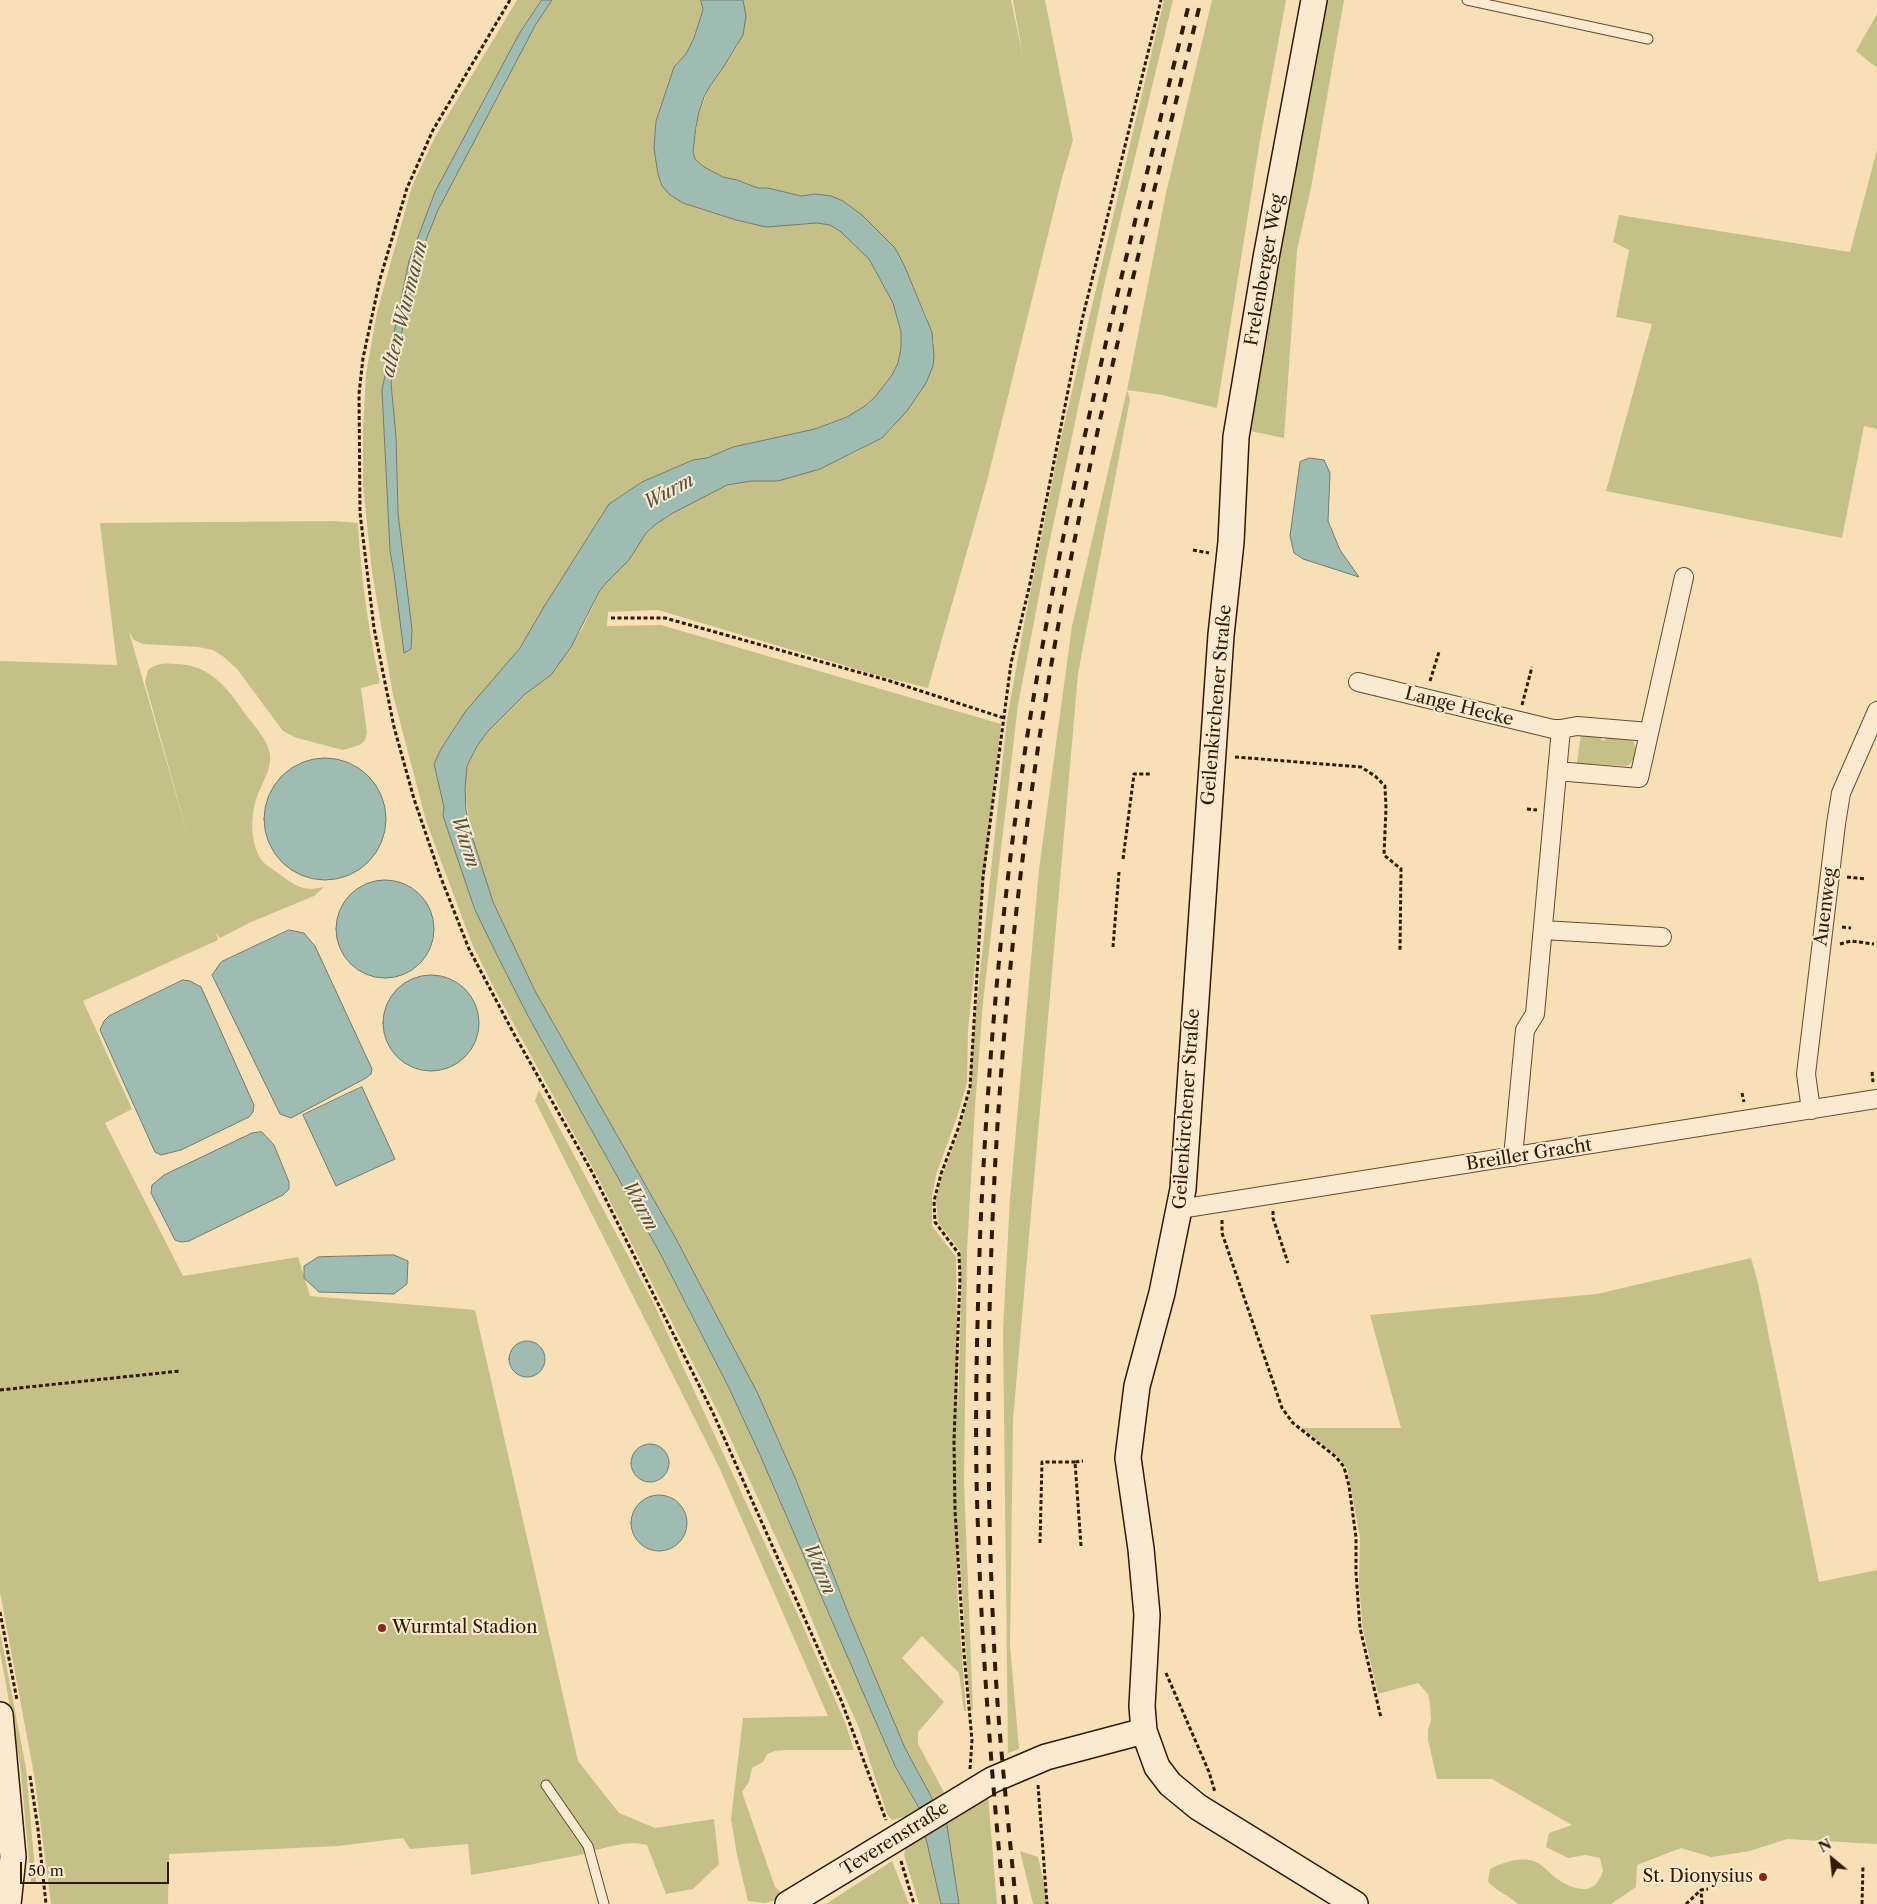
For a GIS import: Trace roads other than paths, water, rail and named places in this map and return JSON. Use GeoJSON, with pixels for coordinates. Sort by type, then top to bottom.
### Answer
{"type":"FeatureCollection","features":[{"type":"Feature","properties":{"kind":"main road","name":"Frelenberger Weg"},"geometry":{"type":"LineString","coordinates":[[1231,542],[1236,437],[1267,251],[1314,0]]}},
{"type":"Feature","properties":{"kind":"main road","name":"Geilenkirchener Straße"},"geometry":{"type":"LineString","coordinates":[[1231,542],[1221,635],[1212,755],[1183,1189],[1162,1292],[1137,1386],[1128,1458],[1147,1615],[1142,1706],[1144,1731],[1157,1767],[1170,1784],[1198,1806],[1354,1904]]}},
{"type":"Feature","properties":{"kind":"main road"},"geometry":{"type":"LineString","coordinates":[[0,1715],[13,1857],[8,1904]]}},
{"type":"Feature","properties":{"kind":"main road","name":"Teverenstraße"},"geometry":{"type":"LineString","coordinates":[[788,1904],[897,1849],[978,1788],[1003,1774],[1046,1757],[1144,1731]]}},
{"type":"Feature","properties":{"kind":"street"},"geometry":{"type":"LineString","coordinates":[[1557,771],[1639,778],[1684,577]]}},
{"type":"Feature","properties":{"kind":"street","name":"Lange Hecke"},"geometry":{"type":"LineString","coordinates":[[1358,682],[1562,730],[1577,726],[1649,732]]}},
{"type":"Feature","properties":{"kind":"street","name":"Auenweg"},"geometry":{"type":"LineString","coordinates":[[1811,1110],[1806,1074],[1841,793],[1877,711]]}},
{"type":"Feature","properties":{"kind":"street"},"geometry":{"type":"LineString","coordinates":[[1513,1157],[1525,1030],[1536,1014],[1562,730]]}},
{"type":"Feature","properties":{"kind":"street"},"geometry":{"type":"LineString","coordinates":[[1543,930],[1662,937]]}},
{"type":"Feature","properties":{"kind":"street","name":"Breiller Gracht"},"geometry":{"type":"LineString","coordinates":[[1180,1209],[1273,1196],[1877,1099]]}},
{"type":"Feature","properties":{"kind":"lane"},"geometry":{"type":"LineString","coordinates":[[1468,0],[1648,39]]}},
{"type":"Feature","properties":{"kind":"lane"},"geometry":{"type":"LineString","coordinates":[[546,1785],[588,1846],[604,1904]]}},
{"type":"Feature","properties":{"kind":"water","name":"alten Wurmarm"},"geometry":{"type":"Polygon","coordinates":[[[542,0],[552,0],[536,24],[438,210],[426,240],[409,298],[391,383],[396,437],[398,513],[412,630],[411,649],[404,653],[390,551],[382,390],[409,261],[435,192],[519,34],[542,0]]]}},
{"type":"Feature","properties":{"kind":"water","name":"Wurm"},"geometry":{"type":"Polygon","coordinates":[[[701,0],[743,0],[746,16],[743,35],[704,97],[696,127],[693,152],[695,159],[704,167],[723,177],[758,188],[768,188],[801,196],[815,194],[831,196],[843,201],[862,215],[895,248],[904,265],[932,332],[933,366],[926,383],[907,411],[882,438],[820,469],[778,481],[751,481],[727,485],[673,513],[646,533],[629,560],[599,592],[571,647],[551,675],[525,694],[488,731],[477,746],[467,766],[466,810],[470,830],[493,902],[535,991],[675,1237],[757,1392],[796,1480],[851,1620],[905,1748],[933,1800],[919,1808],[895,1766],[729,1388],[661,1255],[528,1016],[475,910],[443,816],[444,807],[434,764],[441,749],[465,712],[520,648],[609,504],[642,482],[693,460],[707,458],[733,447],[815,429],[847,417],[865,406],[875,397],[892,375],[898,363],[901,348],[901,332],[893,303],[869,259],[840,231],[830,225],[817,223],[766,227],[736,220],[683,203],[670,195],[662,186],[654,148],[656,121],[674,67],[686,54],[694,38],[703,10],[701,0]]]}},
{"type":"Feature","properties":{"kind":"water"},"geometry":{"type":"Polygon","coordinates":[[[1310,458],[1324,460],[1330,473],[1328,521],[1340,550],[1359,577],[1303,559],[1294,553],[1290,536],[1300,462],[1310,458]]]}},
{"type":"Feature","properties":{"kind":"water"},"geometry":{"type":"Polygon","coordinates":[[[325,758],[348,762],[368,776],[382,796],[386,819],[382,842],[368,862],[348,876],[325,880],[302,876],[282,862],[268,842],[264,819],[268,796],[282,776],[302,762],[325,758]]]}},
{"type":"Feature","properties":{"kind":"water"},"geometry":{"type":"Polygon","coordinates":[[[385,880],[404,884],[419,895],[430,910],[434,929],[430,948],[419,963],[404,974],[385,978],[366,974],[351,963],[340,948],[336,929],[340,910],[351,895],[366,884],[385,880]]]}},
{"type":"Feature","properties":{"kind":"water"},"geometry":{"type":"Polygon","coordinates":[[[289,930],[304,933],[315,946],[372,1069],[371,1074],[366,1078],[291,1118],[280,1114],[212,975],[221,962],[289,930]]]}},
{"type":"Feature","properties":{"kind":"water"},"geometry":{"type":"Polygon","coordinates":[[[431,975],[450,978],[465,989],[476,1004],[479,1023],[476,1042],[465,1057],[450,1068],[431,1071],[412,1068],[397,1057],[386,1042],[383,1023],[386,1004],[397,989],[412,978],[431,975]]]}},
{"type":"Feature","properties":{"kind":"water"},"geometry":{"type":"Polygon","coordinates":[[[183,980],[190,981],[201,987],[254,1105],[253,1112],[249,1117],[181,1150],[161,1155],[155,1152],[100,1030],[104,1021],[109,1016],[183,980]]]}},
{"type":"Feature","properties":{"kind":"water"},"geometry":{"type":"Polygon","coordinates":[[[362,1087],[395,1159],[336,1186],[303,1115],[362,1087]]]}},
{"type":"Feature","properties":{"kind":"water"},"geometry":{"type":"Polygon","coordinates":[[[262,1132],[274,1145],[289,1182],[289,1189],[283,1195],[189,1241],[181,1242],[175,1240],[151,1193],[152,1185],[164,1175],[252,1133],[262,1132]]]}},
{"type":"Feature","properties":{"kind":"water"},"geometry":{"type":"Polygon","coordinates":[[[394,1255],[408,1261],[407,1284],[394,1294],[319,1292],[304,1278],[304,1266],[318,1257],[394,1255]]]}},
{"type":"Feature","properties":{"kind":"water"},"geometry":{"type":"Polygon","coordinates":[[[527,1341],[539,1347],[545,1359],[539,1371],[527,1377],[515,1371],[509,1359],[515,1347],[527,1341]]]}},
{"type":"Feature","properties":{"kind":"water"},"geometry":{"type":"Polygon","coordinates":[[[650,1444],[664,1449],[669,1463],[664,1477],[650,1482],[636,1477],[631,1463],[636,1449],[650,1444]]]}},
{"type":"Feature","properties":{"kind":"water"},"geometry":{"type":"Polygon","coordinates":[[[659,1495],[670,1497],[679,1503],[685,1512],[687,1523],[685,1534],[679,1543],[670,1549],[659,1551],[648,1549],[639,1543],[633,1534],[631,1523],[633,1512],[639,1503],[648,1497],[659,1495]]]}},
{"type":"Feature","properties":{"kind":"water"},"geometry":{"type":"Polygon","coordinates":[[[946,1819],[959,1904],[941,1904],[924,1830],[946,1819]]]}},
{"type":"Feature","properties":{"kind":"railway"},"geometry":{"type":"LineString","coordinates":[[1004,1904],[985,1669],[976,1455],[977,1346],[983,1168],[999,962],[1014,825],[1024,757],[1068,516],[1106,343],[1190,0]]}},
{"type":"Feature","properties":{"kind":"railway"},"geometry":{"type":"LineString","coordinates":[[1016,1904],[994,1644],[988,1426],[993,1208],[1008,991],[1034,775],[1049,677],[1086,482],[1130,289],[1201,0]]}},
{"type":"Feature","properties":{"kind":"place","name":"Wurmtal Stadion"},"geometry":{"type":"Point","coordinates":[382,1628]}},
{"type":"Feature","properties":{"kind":"place","name":"St. Dionysius"},"geometry":{"type":"Point","coordinates":[1763,1877]}}]}
